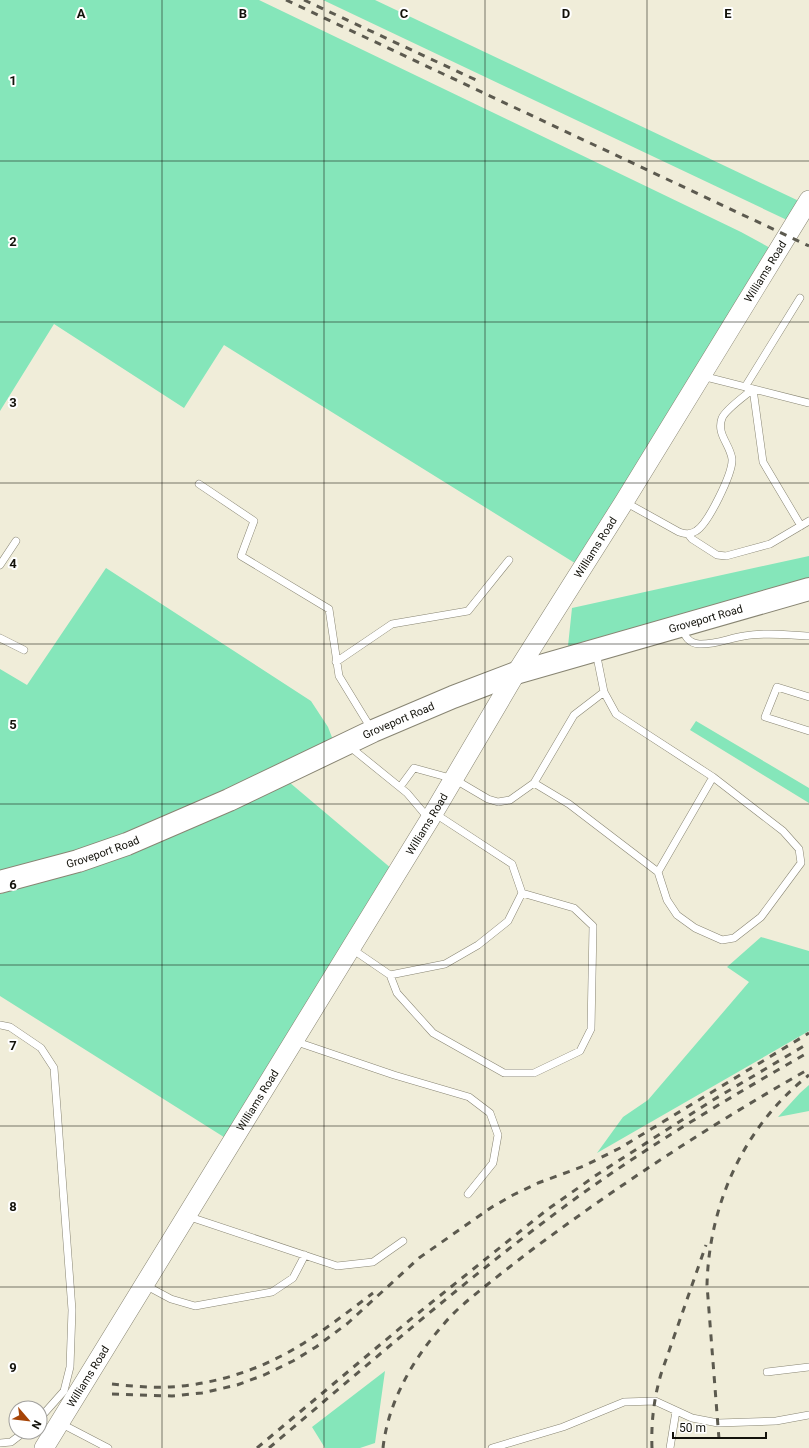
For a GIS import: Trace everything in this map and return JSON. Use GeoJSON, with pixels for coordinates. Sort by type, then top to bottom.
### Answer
{"type":"FeatureCollection","features":[{"type":"Feature","properties":{"kind":"main road","name":"Williams Road"},"geometry":{"type":"LineString","coordinates":[[44,1448],[454,779],[516,673],[624,502],[809,200]]}},
{"type":"Feature","properties":{"kind":"main road","name":"Groveport Road"},"geometry":{"type":"LineString","coordinates":[[0,882],[78,860],[127,844],[229,800],[373,731],[453,697],[516,673],[809,589]]}},
{"type":"Feature","properties":{"kind":"lane"},"geometry":{"type":"LineString","coordinates":[[745,387],[800,298]]}},
{"type":"Feature","properties":{"kind":"lane"},"geometry":{"type":"LineString","coordinates":[[702,376],[809,403]]}},
{"type":"Feature","properties":{"kind":"lane"},"geometry":{"type":"LineString","coordinates":[[753,389],[763,462],[801,526]]}},
{"type":"Feature","properties":{"kind":"lane"},"geometry":{"type":"LineString","coordinates":[[688,534],[697,531],[702,525],[724,488],[731,468],[732,458],[721,431],[722,419],[725,413],[753,389]]}},
{"type":"Feature","properties":{"kind":"lane"},"geometry":{"type":"LineString","coordinates":[[199,484],[254,521],[241,556],[329,609],[338,676],[373,731]]}},
{"type":"Feature","properties":{"kind":"lane"},"geometry":{"type":"LineString","coordinates":[[624,502],[679,532],[688,534],[717,555],[726,556],[770,544],[809,521]]}},
{"type":"Feature","properties":{"kind":"lane"},"geometry":{"type":"LineString","coordinates":[[0,565],[16,541]]}},
{"type":"Feature","properties":{"kind":"lane"},"geometry":{"type":"LineString","coordinates":[[336,662],[392,624],[468,611],[509,560]]}},
{"type":"Feature","properties":{"kind":"lane"},"geometry":{"type":"LineString","coordinates":[[681,625],[687,638],[698,644],[712,643],[745,636],[770,634],[809,636]]}},
{"type":"Feature","properties":{"kind":"lane"},"geometry":{"type":"LineString","coordinates":[[0,638],[24,650]]}},
{"type":"Feature","properties":{"kind":"lane"},"geometry":{"type":"LineString","coordinates":[[534,783],[568,804],[658,872],[667,900],[677,915],[696,928],[722,940],[734,938],[761,917],[801,862],[799,849],[783,831],[713,777],[616,714],[604,692],[596,649]]}},
{"type":"Feature","properties":{"kind":"lane"},"geometry":{"type":"LineString","coordinates":[[809,697],[777,687],[766,717],[809,731]]}},
{"type":"Feature","properties":{"kind":"lane"},"geometry":{"type":"LineString","coordinates":[[400,787],[414,768],[454,779],[498,802],[510,800],[534,783],[574,716],[604,692]]}},
{"type":"Feature","properties":{"kind":"lane"},"geometry":{"type":"LineString","coordinates":[[346,744],[400,787],[431,816],[512,864],[522,893],[508,921],[478,945],[445,964],[390,975]]}},
{"type":"Feature","properties":{"kind":"lane"},"geometry":{"type":"LineString","coordinates":[[658,872],[713,777]]}},
{"type":"Feature","properties":{"kind":"lane"},"geometry":{"type":"LineString","coordinates":[[351,948],[390,975],[397,993],[433,1033],[504,1073],[534,1073],[580,1051],[591,1029],[594,926],[574,908],[522,893]]}},
{"type":"Feature","properties":{"kind":"lane"},"geometry":{"type":"LineString","coordinates":[[0,1025],[10,1027],[41,1048],[54,1068],[72,1310],[70,1367],[64,1391],[48,1409]]}},
{"type":"Feature","properties":{"kind":"lane"},"geometry":{"type":"LineString","coordinates":[[294,1041],[394,1075],[469,1097],[490,1113],[498,1136],[493,1163],[468,1194]]}},
{"type":"Feature","properties":{"kind":"lane"},"geometry":{"type":"LineString","coordinates":[[187,1216],[337,1266],[373,1262],[403,1241]]}},
{"type":"Feature","properties":{"kind":"lane"},"geometry":{"type":"LineString","coordinates":[[145,1285],[172,1299],[195,1306],[272,1292],[293,1278],[306,1255]]}},
{"type":"Feature","properties":{"kind":"lane"},"geometry":{"type":"LineString","coordinates":[[767,1372],[809,1367]]}},
{"type":"Feature","properties":{"kind":"lane"},"geometry":{"type":"LineString","coordinates":[[492,1448],[563,1427],[624,1402],[654,1401],[692,1418],[718,1423],[776,1421],[809,1415]]}},
{"type":"Feature","properties":{"kind":"lane"},"geometry":{"type":"LineString","coordinates":[[670,1448],[676,1411]]}},
{"type":"Feature","properties":{"kind":"lane"},"geometry":{"type":"LineString","coordinates":[[60,1423],[108,1448]]}},
{"type":"Feature","properties":{"kind":"lane"},"geometry":{"type":"LineString","coordinates":[[0,1443],[11,1442],[14,1440]]}},
{"type":"Feature","properties":{"kind":"green space"},"geometry":{"type":"Polygon","coordinates":[[[0,0],[259,0],[741,232],[772,249],[578,565],[224,345],[184,408],[54,324],[0,411],[0,0]]]}},
{"type":"Feature","properties":{"kind":"green space"},"geometry":{"type":"Polygon","coordinates":[[[323,0],[375,0],[799,201],[787,220],[323,0]]]}},
{"type":"Feature","properties":{"kind":"green space"},"geometry":{"type":"Polygon","coordinates":[[[809,556],[809,579],[568,646],[572,608],[809,556]]]}},
{"type":"Feature","properties":{"kind":"green space"},"geometry":{"type":"Polygon","coordinates":[[[106,568],[311,701],[328,727],[333,740],[165,818],[67,854],[0,871],[0,669],[27,685],[106,568]]]}},
{"type":"Feature","properties":{"kind":"green space"},"geometry":{"type":"Polygon","coordinates":[[[696,721],[809,788],[809,803],[690,730],[696,721]]]}},
{"type":"Feature","properties":{"kind":"green space"},"geometry":{"type":"Polygon","coordinates":[[[289,782],[392,869],[227,1139],[0,996],[0,894],[88,868],[289,782]]]}},
{"type":"Feature","properties":{"kind":"green space"},"geometry":{"type":"Polygon","coordinates":[[[761,937],[809,951],[809,1031],[597,1153],[623,1117],[648,1100],[749,982],[727,967],[761,937]]]}},
{"type":"Feature","properties":{"kind":"green space"},"geometry":{"type":"Polygon","coordinates":[[[809,1085],[809,1111],[778,1117],[800,1093],[809,1085]]]}},
{"type":"Feature","properties":{"kind":"green space"},"geometry":{"type":"Polygon","coordinates":[[[385,1371],[375,1443],[360,1448],[325,1448],[312,1427],[385,1371]]]}},
{"type":"Feature","properties":{"kind":"railway"},"geometry":{"type":"LineString","coordinates":[[286,0],[809,246]]}},
{"type":"Feature","properties":{"kind":"railway"},"geometry":{"type":"LineString","coordinates":[[304,0],[476,80]]}},
{"type":"Feature","properties":{"kind":"railway"},"geometry":{"type":"LineString","coordinates":[[112,1394],[172,1396],[202,1393],[237,1385],[264,1375],[293,1361],[316,1347],[348,1323],[419,1258],[492,1207],[538,1183],[584,1166],[620,1148],[809,1033]]}},
{"type":"Feature","properties":{"kind":"railway"},"geometry":{"type":"LineString","coordinates":[[257,1448],[406,1323],[548,1209],[598,1174],[713,1100],[809,1043]]}},
{"type":"Feature","properties":{"kind":"railway"},"geometry":{"type":"LineString","coordinates":[[269,1448],[463,1285],[542,1223],[583,1193],[694,1120],[809,1052]]}},
{"type":"Feature","properties":{"kind":"railway"},"geometry":{"type":"LineString","coordinates":[[383,1448],[390,1414],[396,1398],[412,1367],[432,1338],[464,1303],[532,1249],[611,1193],[709,1129],[775,1088],[809,1069]]}},
{"type":"Feature","properties":{"kind":"railway"},"geometry":{"type":"LineString","coordinates":[[719,1439],[707,1285],[709,1255],[715,1225],[723,1196],[734,1169],[749,1142],[766,1118],[786,1095],[809,1075]]}},
{"type":"Feature","properties":{"kind":"railway"},"geometry":{"type":"LineString","coordinates":[[652,1448],[655,1401],[661,1374],[706,1245]]}},
{"type":"Feature","properties":{"kind":"railway"},"geometry":{"type":"LineString","coordinates":[[112,1384],[170,1387],[204,1383],[253,1369],[284,1355],[299,1346],[328,1327],[373,1293]]}}]}
